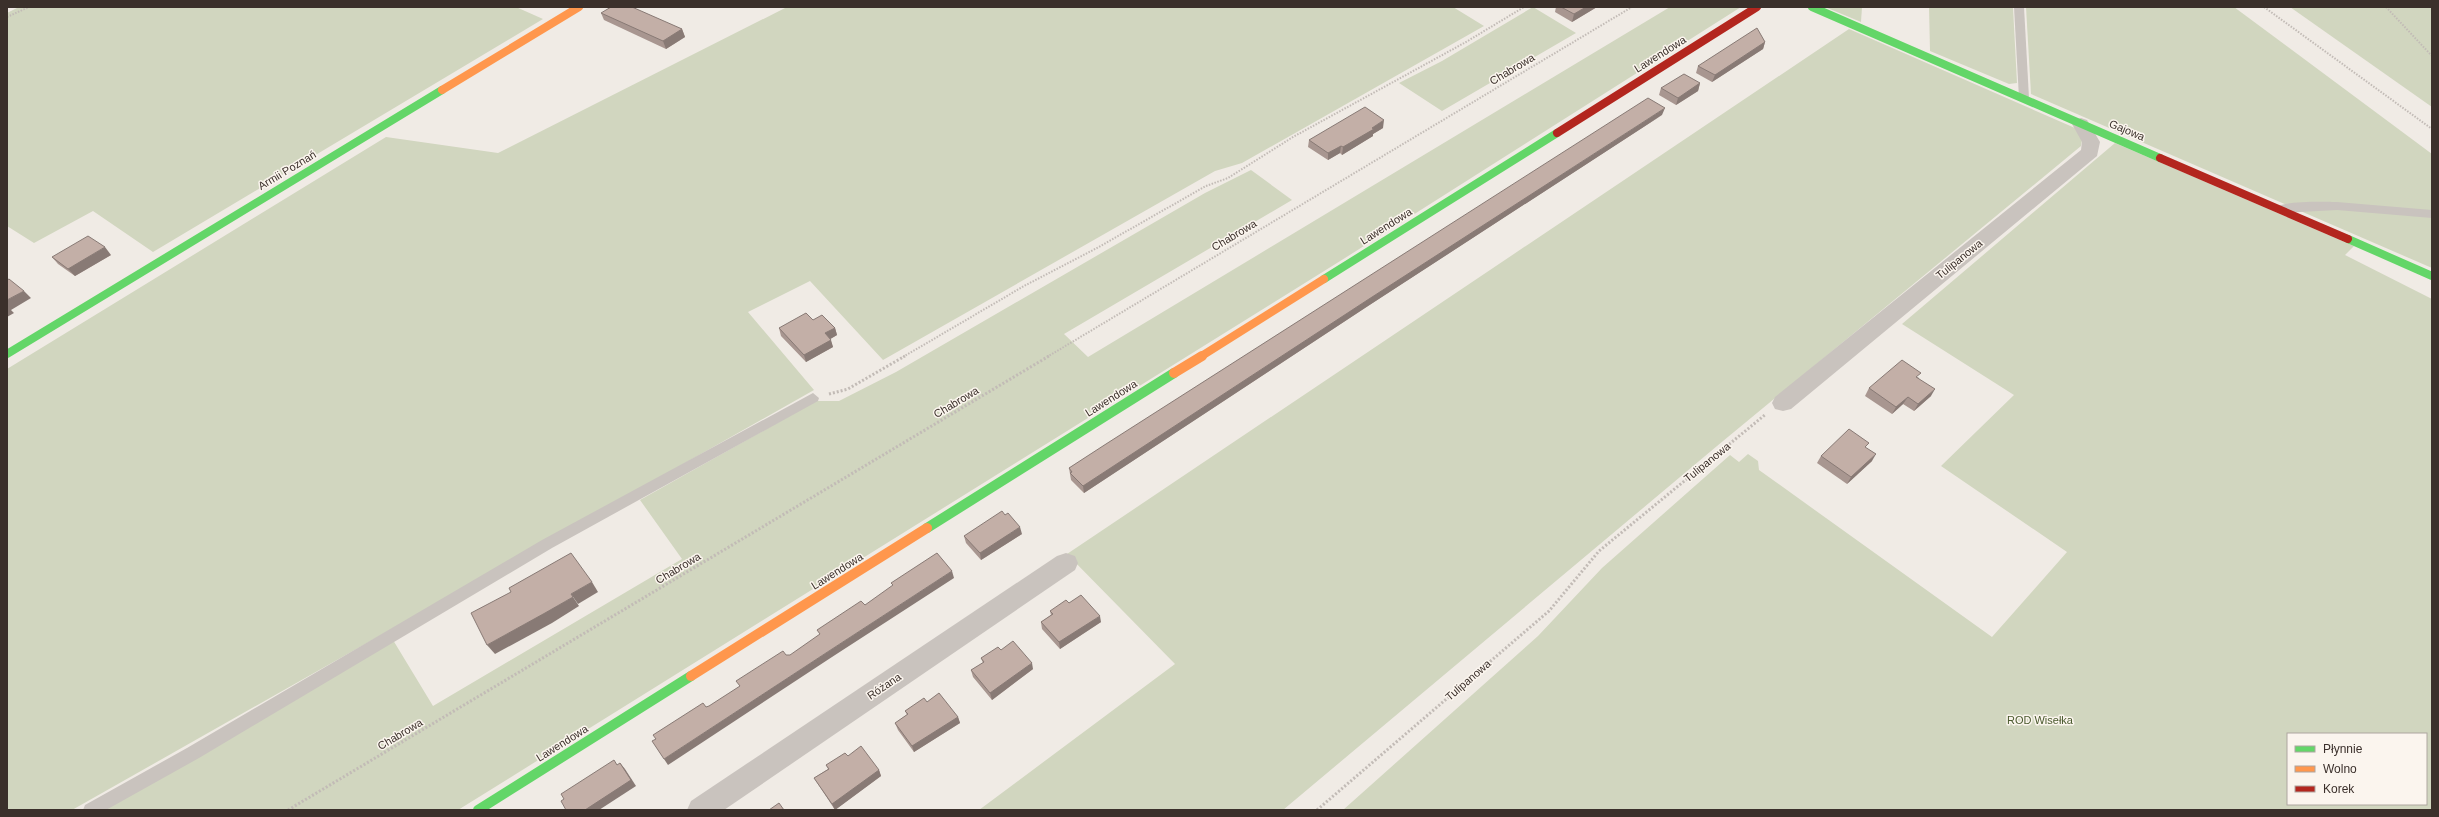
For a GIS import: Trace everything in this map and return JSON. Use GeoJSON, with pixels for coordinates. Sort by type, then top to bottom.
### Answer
{"type":"FeatureCollection","features":[{"type":"Feature","properties":{"kind":"street","name":"Armii Poznań"},"geometry":{"type":"LineString","coordinates":[[7,354],[579,7]]}},
{"type":"Feature","properties":{"kind":"street","name":"Lawendowa"},"geometry":{"type":"LineString","coordinates":[[478,810],[1757,7]]}},
{"type":"Feature","properties":{"kind":"street","name":"Gajowa"},"geometry":{"type":"LineString","coordinates":[[1812,7],[2432,276]]}},
{"type":"Feature","properties":{"kind":"street","name":"Tulipanowa"},"geometry":{"type":"LineString","coordinates":[[1783,403],[2090,152],[2091,142],[2081,124]]}},
{"type":"Feature","properties":{"kind":"street","name":"Różana"},"geometry":{"type":"LineString","coordinates":[[701,810],[1066,563]]}},
{"type":"Feature","properties":{"kind":"lane"},"geometry":{"type":"LineString","coordinates":[[2019,7],[2024,98]]}},
{"type":"Feature","properties":{"kind":"lane"},"geometry":{"type":"LineString","coordinates":[[2280,209],[2310,204],[2330,204],[2432,214]]}},
{"type":"Feature","properties":{"kind":"lane"},"geometry":{"type":"LineString","coordinates":[[90,810],[193,753],[547,544],[814,398]]}},
{"type":"Feature","properties":{"kind":"path"},"geometry":{"type":"LineString","coordinates":[[7,17],[29,7]]}},
{"type":"Feature","properties":{"kind":"path"},"geometry":{"type":"LineString","coordinates":[[814,398],[848,389],[1024,286],[1097,248],[1206,186],[1228,178],[1293,137],[1466,42],[1524,7]]}},
{"type":"Feature","properties":{"kind":"path","name":"Chabrowa"},"geometry":{"type":"LineString","coordinates":[[288,810],[1632,7]]}},
{"type":"Feature","properties":{"kind":"path"},"geometry":{"type":"LineString","coordinates":[[2264,7],[2432,129]]}},
{"type":"Feature","properties":{"kind":"path"},"geometry":{"type":"LineString","coordinates":[[2386,7],[2432,56]]}},
{"type":"Feature","properties":{"kind":"path","name":"Tulipanowa"},"geometry":{"type":"LineString","coordinates":[[1317,810],[1548,611],[1599,551],[1774,408],[1783,403]]}},
{"type":"Feature","properties":{"kind":"green space"},"geometry":{"type":"Polygon","coordinates":[[[19,7],[516,7],[543,19],[153,252],[93,211],[34,243],[7,226],[7,13],[19,7]]]}},
{"type":"Feature","properties":{"kind":"green space"},"geometry":{"type":"Polygon","coordinates":[[[787,7],[1453,7],[1484,26],[1242,163],[1215,171],[883,360],[810,281],[748,312],[814,390],[72,810],[7,810],[7,369],[386,137],[498,153],[787,7]]]}},
{"type":"Feature","properties":{"kind":"green space"},"geometry":{"type":"Polygon","coordinates":[[[1533,7],[1576,33],[1442,111],[1399,83],[1442,61],[1533,7]]]}},
{"type":"Feature","properties":{"kind":"green space"},"geometry":{"type":"Polygon","coordinates":[[[1670,7],[1741,7],[1345,258],[458,810],[98,810],[393,640],[433,706],[682,559],[640,500],[816,401],[839,401],[896,372],[1205,193],[1251,170],[1292,200],[1064,334],[1088,357],[1670,7]]]}},
{"type":"Feature","properties":{"kind":"green space"},"geometry":{"type":"Polygon","coordinates":[[[1825,7],[1862,7],[1861,22],[1825,7]]]}},
{"type":"Feature","properties":{"kind":"green space"},"geometry":{"type":"Polygon","coordinates":[[[1929,7],[2013,8],[2017,83],[2009,84],[1930,51],[1929,7]]]}},
{"type":"Feature","properties":{"kind":"green space"},"geometry":{"type":"Polygon","coordinates":[[[2026,7],[2234,7],[2432,154],[2432,268],[2031,94],[2026,7]]]}},
{"type":"Feature","properties":{"kind":"green space"},"geometry":{"type":"Polygon","coordinates":[[[2290,7],[2432,7],[2432,107],[2290,7]]]}},
{"type":"Feature","properties":{"kind":"green space"},"geometry":{"type":"Polygon","coordinates":[[[1849,29],[2075,128],[2082,140],[2081,146],[1717,446],[1283,810],[979,810],[1175,664],[1067,554],[1849,29]]]}},
{"type":"Feature","properties":{"kind":"green space","name":"ROD Wisełka"},"geometry":{"type":"Polygon","coordinates":[[[2115,143],[2354,246],[2345,255],[2432,299],[2432,810],[1343,810],[1538,636],[1602,568],[1730,455],[1739,462],[1748,454],[1758,461],[1759,470],[1992,637],[2067,552],[1941,466],[2014,395],[1902,324],[2115,143]]]}},
{"type":"Feature","properties":{"kind":"building"},"geometry":{"type":"Polygon","coordinates":[[[611,7],[632,7],[682,29],[663,41],[601,13],[611,7]]]}},
{"type":"Feature","properties":{"kind":"building"},"geometry":{"type":"Polygon","coordinates":[[[1561,7],[1586,7],[1574,14],[1561,7]]]}},
{"type":"Feature","properties":{"kind":"building"},"geometry":{"type":"Polygon","coordinates":[[[1757,28],[1765,42],[1715,75],[1698,66],[1757,28]]]}},
{"type":"Feature","properties":{"kind":"building"},"geometry":{"type":"Polygon","coordinates":[[[1684,74],[1700,83],[1678,98],[1661,88],[1684,74]]]}},
{"type":"Feature","properties":{"kind":"building"},"geometry":{"type":"Polygon","coordinates":[[[1648,98],[1665,108],[1083,486],[1070,473],[1072,472],[1069,468],[1648,98]]]}},
{"type":"Feature","properties":{"kind":"building"},"geometry":{"type":"Polygon","coordinates":[[[1365,107],[1384,120],[1372,128],[1374,129],[1343,147],[1341,146],[1328,153],[1309,140],[1365,107]]]}},
{"type":"Feature","properties":{"kind":"building"},"geometry":{"type":"Polygon","coordinates":[[[88,236],[105,247],[68,269],[52,257],[88,236]]]}},
{"type":"Feature","properties":{"kind":"building"},"geometry":{"type":"Polygon","coordinates":[[[9,279],[24,291],[7,300],[7,280],[9,279]]]}},
{"type":"Feature","properties":{"kind":"building"},"geometry":{"type":"Polygon","coordinates":[[[806,313],[813,320],[822,315],[835,328],[825,333],[831,340],[804,355],[779,328],[806,313]]]}},
{"type":"Feature","properties":{"kind":"building"},"geometry":{"type":"Polygon","coordinates":[[[1902,360],[1921,373],[1916,377],[1935,389],[1918,404],[1908,397],[1896,407],[1869,388],[1902,360]]]}},
{"type":"Feature","properties":{"kind":"building"},"geometry":{"type":"Polygon","coordinates":[[[1849,429],[1869,443],[1865,447],[1876,454],[1851,477],[1821,456],[1849,429]]]}},
{"type":"Feature","properties":{"kind":"building"},"geometry":{"type":"Polygon","coordinates":[[[1002,511],[1005,515],[1008,513],[1020,527],[980,553],[964,536],[1002,511]]]}},
{"type":"Feature","properties":{"kind":"building"},"geometry":{"type":"Polygon","coordinates":[[[571,553],[592,582],[571,594],[573,597],[487,645],[471,613],[511,592],[509,588],[571,553]]]}},
{"type":"Feature","properties":{"kind":"building"},"geometry":{"type":"Polygon","coordinates":[[[937,553],[952,571],[664,759],[652,741],[656,739],[653,735],[703,703],[706,707],[709,706],[740,686],[736,681],[783,651],[786,655],[790,655],[820,634],[817,630],[861,601],[865,605],[893,585],[891,583],[937,553]]]}},
{"type":"Feature","properties":{"kind":"building"},"geometry":{"type":"Polygon","coordinates":[[[1081,595],[1100,616],[1059,642],[1041,622],[1053,614],[1050,611],[1066,600],[1069,603],[1081,595]]]}},
{"type":"Feature","properties":{"kind":"building"},"geometry":{"type":"Polygon","coordinates":[[[1013,641],[1032,663],[990,693],[971,670],[984,662],[981,658],[998,647],[1001,650],[1013,641]]]}},
{"type":"Feature","properties":{"kind":"building"},"geometry":{"type":"Polygon","coordinates":[[[939,693],[958,717],[912,746],[895,723],[908,714],[905,711],[924,698],[927,702],[939,693]]]}},
{"type":"Feature","properties":{"kind":"building"},"geometry":{"type":"Polygon","coordinates":[[[861,746],[879,770],[832,804],[814,778],[829,769],[826,765],[845,753],[848,756],[861,746]]]}},
{"type":"Feature","properties":{"kind":"building"},"geometry":{"type":"Polygon","coordinates":[[[614,760],[617,765],[620,763],[631,780],[585,810],[566,810],[561,801],[564,799],[561,794],[614,760]]]}},
{"type":"Feature","properties":{"kind":"building"},"geometry":{"type":"Polygon","coordinates":[[[779,803],[784,810],[769,810],[779,803]]]}},
{"type":"Feature","properties":{"kind":"traffic: fast"},"geometry":{"type":"LineString","coordinates":[[1812,7],[2160,158]]}},
{"type":"Feature","properties":{"kind":"traffic: fast"},"geometry":{"type":"LineString","coordinates":[[7,354],[442,90]]}},
{"type":"Feature","properties":{"kind":"traffic: fast"},"geometry":{"type":"LineString","coordinates":[[1324,279],[1557,133]]}},
{"type":"Feature","properties":{"kind":"traffic: fast"},"geometry":{"type":"LineString","coordinates":[[2348,239],[2432,276]]}},
{"type":"Feature","properties":{"kind":"traffic: fast"},"geometry":{"type":"LineString","coordinates":[[927,528],[1174,373]]}},
{"type":"Feature","properties":{"kind":"traffic: fast"},"geometry":{"type":"LineString","coordinates":[[478,810],[691,676]]}},
{"type":"Feature","properties":{"kind":"traffic: slow"},"geometry":{"type":"LineString","coordinates":[[442,90],[579,7]]}},
{"type":"Feature","properties":{"kind":"traffic: slow"},"geometry":{"type":"LineString","coordinates":[[1174,373],[1324,279]]}},
{"type":"Feature","properties":{"kind":"traffic: slow"},"geometry":{"type":"LineString","coordinates":[[691,676],[927,528]]}},
{"type":"Feature","properties":{"kind":"traffic: jam"},"geometry":{"type":"LineString","coordinates":[[1557,133],[1757,7]]}},
{"type":"Feature","properties":{"kind":"traffic: jam"},"geometry":{"type":"LineString","coordinates":[[2160,158],[2348,239]]}}]}
